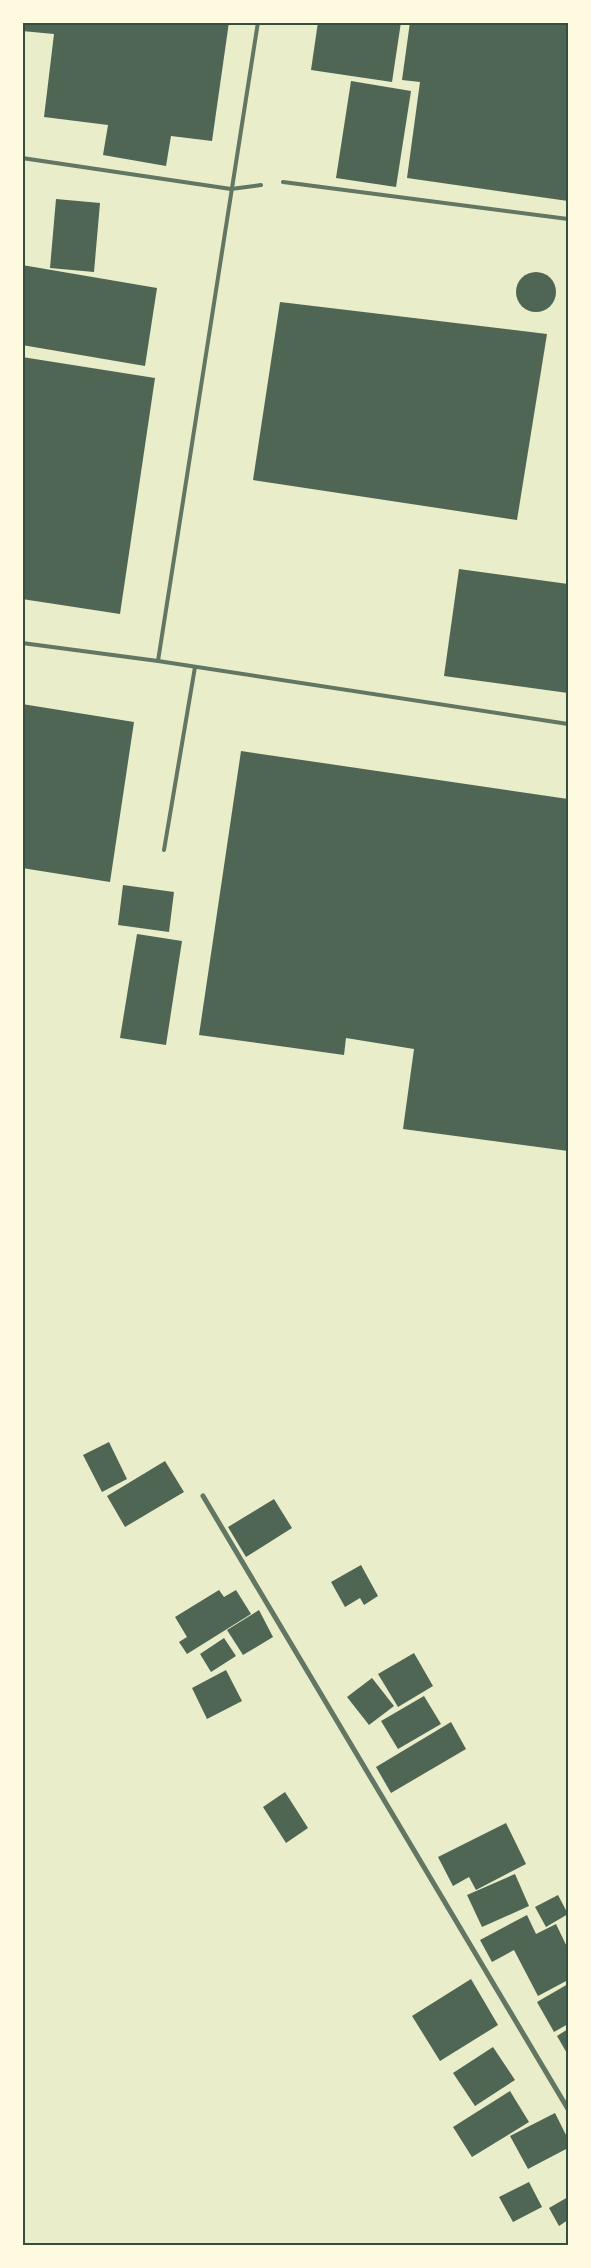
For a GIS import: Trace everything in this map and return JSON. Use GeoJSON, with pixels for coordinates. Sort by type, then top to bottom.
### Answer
{"type":"FeatureCollection","features":[{"type":"Feature","properties":{"kind":"street"},"geometry":{"type":"LineString","coordinates":[[203,1496],[568,2110]]}},
{"type":"Feature","properties":{"kind":"lane"},"geometry":{"type":"LineString","coordinates":[[158,661],[258,22]]}},
{"type":"Feature","properties":{"kind":"lane"},"geometry":{"type":"LineString","coordinates":[[22,158],[231,189],[262,185]]}},
{"type":"Feature","properties":{"kind":"lane"},"geometry":{"type":"LineString","coordinates":[[283,182],[568,219]]}},
{"type":"Feature","properties":{"kind":"lane"},"geometry":{"type":"LineString","coordinates":[[22,644],[158,661],[568,724]]}},
{"type":"Feature","properties":{"kind":"lane"},"geometry":{"type":"LineString","coordinates":[[164,850],[195,667]]}},
{"type":"Feature","properties":{"kind":"building"},"geometry":{"type":"Polygon","coordinates":[[[23,22],[229,22],[212,141],[171,136],[166,166],[103,155],[108,125],[44,117],[54,34],[22,31],[23,22]]]}},
{"type":"Feature","properties":{"kind":"building"},"geometry":{"type":"Polygon","coordinates":[[[318,22],[401,22],[392,82],[311,70],[318,22]]]}},
{"type":"Feature","properties":{"kind":"building"},"geometry":{"type":"Polygon","coordinates":[[[410,22],[568,22],[568,201],[407,178],[420,82],[402,80],[410,22]]]}},
{"type":"Feature","properties":{"kind":"building"},"geometry":{"type":"Polygon","coordinates":[[[351,81],[411,91],[396,187],[336,178],[351,81]]]}},
{"type":"Feature","properties":{"kind":"building"},"geometry":{"type":"Polygon","coordinates":[[[56,199],[100,203],[94,272],[50,268],[56,199]]]}},
{"type":"Feature","properties":{"kind":"building"},"geometry":{"type":"Polygon","coordinates":[[[22,265],[157,288],[145,366],[22,345],[22,265]]]}},
{"type":"Feature","properties":{"kind":"building"},"geometry":{"type":"Polygon","coordinates":[[[536,272],[550,278],[556,292],[550,306],[536,312],[522,306],[516,292],[522,278],[536,272]]]}},
{"type":"Feature","properties":{"kind":"building"},"geometry":{"type":"Polygon","coordinates":[[[280,302],[547,334],[517,520],[253,480],[280,302]]]}},
{"type":"Feature","properties":{"kind":"building"},"geometry":{"type":"Polygon","coordinates":[[[22,357],[155,378],[120,614],[22,599],[22,357]]]}},
{"type":"Feature","properties":{"kind":"building"},"geometry":{"type":"Polygon","coordinates":[[[459,569],[568,584],[568,693],[444,676],[459,569]]]}},
{"type":"Feature","properties":{"kind":"building"},"geometry":{"type":"Polygon","coordinates":[[[22,704],[134,722],[110,882],[22,868],[22,704]]]}},
{"type":"Feature","properties":{"kind":"building"},"geometry":{"type":"Polygon","coordinates":[[[241,751],[568,799],[568,1151],[403,1129],[414,1049],[346,1038],[344,1055],[199,1035],[241,751]]]}},
{"type":"Feature","properties":{"kind":"building"},"geometry":{"type":"Polygon","coordinates":[[[123,885],[174,892],[169,932],[118,925],[123,885]]]}},
{"type":"Feature","properties":{"kind":"building"},"geometry":{"type":"Polygon","coordinates":[[[137,934],[182,941],[166,1045],[120,1038],[137,934]]]}},
{"type":"Feature","properties":{"kind":"building"},"geometry":{"type":"Polygon","coordinates":[[[109,1442],[127,1479],[102,1492],[83,1455],[109,1442]]]}},
{"type":"Feature","properties":{"kind":"building"},"geometry":{"type":"Polygon","coordinates":[[[165,1461],[184,1492],[125,1527],[107,1496],[165,1461]]]}},
{"type":"Feature","properties":{"kind":"building"},"geometry":{"type":"Polygon","coordinates":[[[274,1499],[292,1528],[246,1557],[228,1527],[274,1499]]]}},
{"type":"Feature","properties":{"kind":"building"},"geometry":{"type":"Polygon","coordinates":[[[361,1565],[378,1596],[364,1605],[360,1598],[345,1607],[331,1582],[361,1565]]]}},
{"type":"Feature","properties":{"kind":"building"},"geometry":{"type":"Polygon","coordinates":[[[219,1590],[224,1597],[236,1590],[251,1614],[187,1654],[179,1642],[187,1637],[175,1617],[219,1590]]]}},
{"type":"Feature","properties":{"kind":"building"},"geometry":{"type":"Polygon","coordinates":[[[259,1610],[273,1637],[243,1655],[227,1630],[259,1610]]]}},
{"type":"Feature","properties":{"kind":"building"},"geometry":{"type":"Polygon","coordinates":[[[224,1638],[236,1656],[211,1672],[200,1654],[224,1638]]]}},
{"type":"Feature","properties":{"kind":"building"},"geometry":{"type":"Polygon","coordinates":[[[414,1653],[433,1686],[398,1707],[378,1674],[414,1653]]]}},
{"type":"Feature","properties":{"kind":"building"},"geometry":{"type":"Polygon","coordinates":[[[226,1670],[242,1701],[207,1719],[192,1688],[226,1670]]]}},
{"type":"Feature","properties":{"kind":"building"},"geometry":{"type":"Polygon","coordinates":[[[372,1678],[394,1706],[369,1725],[347,1697],[372,1678]]]}},
{"type":"Feature","properties":{"kind":"building"},"geometry":{"type":"Polygon","coordinates":[[[424,1696],[441,1724],[398,1749],[381,1721],[424,1696]]]}},
{"type":"Feature","properties":{"kind":"building"},"geometry":{"type":"Polygon","coordinates":[[[451,1722],[466,1749],[391,1793],[376,1767],[451,1722]]]}},
{"type":"Feature","properties":{"kind":"building"},"geometry":{"type":"Polygon","coordinates":[[[285,1792],[308,1828],[286,1843],[263,1807],[285,1792]]]}},
{"type":"Feature","properties":{"kind":"building"},"geometry":{"type":"Polygon","coordinates":[[[506,1823],[526,1864],[476,1890],[469,1877],[453,1886],[438,1857],[506,1823]]]}},
{"type":"Feature","properties":{"kind":"building"},"geometry":{"type":"Polygon","coordinates":[[[515,1874],[529,1906],[482,1927],[467,1895],[515,1874]]]}},
{"type":"Feature","properties":{"kind":"building"},"geometry":{"type":"Polygon","coordinates":[[[558,1895],[568,1914],[546,1927],[535,1907],[558,1895]]]}},
{"type":"Feature","properties":{"kind":"building"},"geometry":{"type":"Polygon","coordinates":[[[527,1915],[536,1934],[556,1924],[568,1949],[568,1980],[538,1996],[514,1950],[492,1962],[480,1940],[527,1915]]]}},
{"type":"Feature","properties":{"kind":"building"},"geometry":{"type":"Polygon","coordinates":[[[471,1979],[498,2025],[440,2061],[412,2016],[471,1979]]]}},
{"type":"Feature","properties":{"kind":"building"},"geometry":{"type":"Polygon","coordinates":[[[568,1984],[568,2024],[554,2032],[537,2002],[568,1984]]]}},
{"type":"Feature","properties":{"kind":"building"},"geometry":{"type":"Polygon","coordinates":[[[568,2029],[568,2055],[557,2036],[568,2029]]]}},
{"type":"Feature","properties":{"kind":"building"},"geometry":{"type":"Polygon","coordinates":[[[493,2047],[515,2080],[475,2106],[453,2073],[493,2047]]]}},
{"type":"Feature","properties":{"kind":"building"},"geometry":{"type":"Polygon","coordinates":[[[510,2091],[529,2122],[472,2157],[453,2127],[510,2091]]]}},
{"type":"Feature","properties":{"kind":"building"},"geometry":{"type":"Polygon","coordinates":[[[555,2113],[568,2139],[568,2148],[528,2169],[510,2136],[555,2113]]]}},
{"type":"Feature","properties":{"kind":"building"},"geometry":{"type":"Polygon","coordinates":[[[529,2182],[542,2207],[513,2222],[499,2197],[529,2182]]]}},
{"type":"Feature","properties":{"kind":"building"},"geometry":{"type":"Polygon","coordinates":[[[568,2197],[568,2220],[559,2226],[549,2208],[568,2197]]]}}]}
